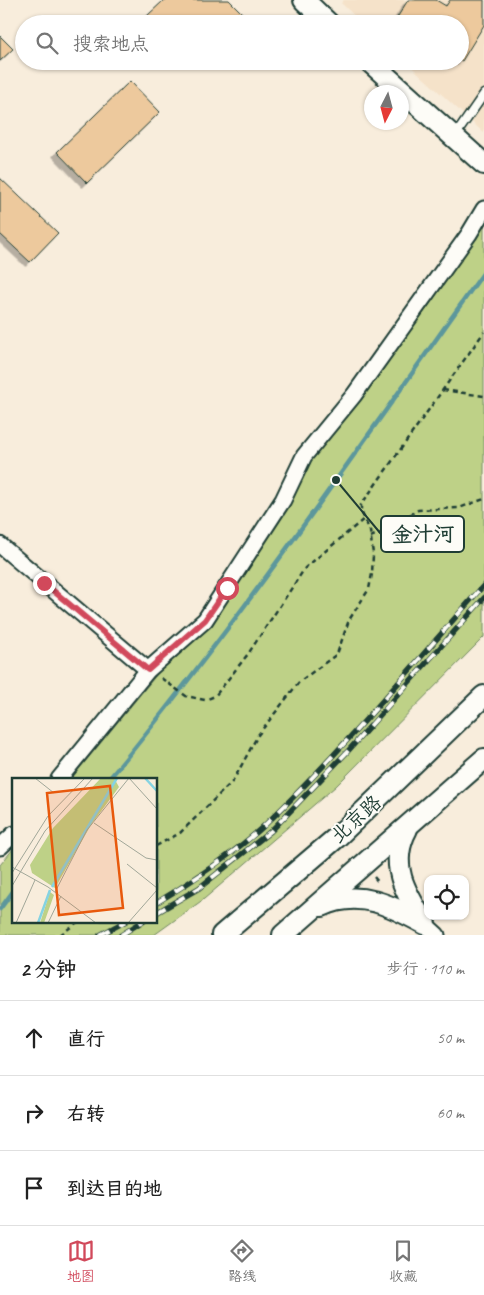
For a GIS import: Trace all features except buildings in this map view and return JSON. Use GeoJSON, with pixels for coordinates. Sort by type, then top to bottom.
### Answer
{"type":"FeatureCollection","features":[{"type":"Feature","properties":{"kind":"main road"},"geometry":{"type":"LineString","coordinates":[[304,0],[320,15]]}},
{"type":"Feature","properties":{"kind":"main road"},"geometry":{"type":"LineString","coordinates":[[378,70],[484,164]]}},
{"type":"Feature","properties":{"kind":"main road","name":"北京路"},"geometry":{"type":"LineString","coordinates":[[222,935],[336,838],[484,696]]}},
{"type":"Feature","properties":{"kind":"main road","name":"北京路"},"geometry":{"type":"LineString","coordinates":[[283,935],[315,909],[484,759]]}},
{"type":"Feature","properties":{"kind":"main road"},"geometry":{"type":"LineString","coordinates":[[410,825],[400,846],[398,870],[404,890],[431,929]]}},
{"type":"Feature","properties":{"kind":"main road"},"geometry":{"type":"LineString","coordinates":[[315,909],[337,900],[361,898],[386,903],[431,929]]}},
{"type":"Feature","properties":{"kind":"street"},"geometry":{"type":"LineString","coordinates":[[61,778],[154,673],[205,620],[282,500],[304,456],[354,395],[469,234],[484,209]]}},
{"type":"Feature","properties":{"kind":"street"},"geometry":{"type":"LineString","coordinates":[[0,545],[154,673]]}},
{"type":"Feature","properties":{"kind":"street"},"geometry":{"type":"LineString","coordinates":[[0,847],[12,836]]}},
{"type":"Feature","properties":{"kind":"lane"},"geometry":{"type":"LineString","coordinates":[[454,138],[484,94]]}},
{"type":"Feature","properties":{"kind":"path"},"geometry":{"type":"LineString","coordinates":[[158,845],[180,833],[234,781],[258,735],[299,682],[337,654],[349,620],[369,588],[372,574],[370,537],[360,511],[361,505],[484,332]]}},
{"type":"Feature","properties":{"kind":"path"},"geometry":{"type":"LineString","coordinates":[[443,390],[484,396]]}},
{"type":"Feature","properties":{"kind":"path"},"geometry":{"type":"LineString","coordinates":[[370,537],[381,534],[418,510],[459,508],[484,500]]}},
{"type":"Feature","properties":{"kind":"path"},"geometry":{"type":"LineString","coordinates":[[154,673],[186,696],[205,700],[214,696],[248,654],[305,568],[364,519]]}},
{"type":"Feature","properties":{"kind":"path"},"geometry":{"type":"LineString","coordinates":[[374,877],[379,883],[378,891]]}},
{"type":"Feature","properties":{"kind":"path"},"geometry":{"type":"LineString","coordinates":[[379,883],[386,881]]}},
{"type":"Feature","properties":{"kind":"path"},"geometry":{"type":"LineString","coordinates":[[60,935],[78,922]]}},
{"type":"Feature","properties":{"kind":"shaded area"},"geometry":{"type":"Polygon","coordinates":[[[344,0],[484,0],[484,133],[415,70],[469,70],[469,15],[354,15],[341,3],[344,0]]]}},
{"type":"Feature","properties":{"kind":"green space"},"geometry":{"type":"Polygon","coordinates":[[[484,224],[484,637],[336,786],[204,899],[154,935],[0,935],[0,865],[12,850],[12,922],[158,922],[158,778],[72,778],[172,656],[306,465],[428,307],[484,224]]]}},
{"type":"Feature","properties":{"kind":"waterway"},"geometry":{"type":"LineString","coordinates":[[110,778],[159,718],[254,592],[484,272]]}},
{"type":"Feature","properties":{"kind":"waterway"},"geometry":{"type":"LineString","coordinates":[[0,909],[12,893]]}},
{"type":"Feature","properties":{"kind":"railway"},"geometry":{"type":"LineString","coordinates":[[158,902],[213,866],[241,845],[296,795],[351,736],[484,585]]}},
{"type":"Feature","properties":{"kind":"railway"},"geometry":{"type":"LineString","coordinates":[[158,912],[199,888],[271,831],[348,751],[484,598]]}},
{"type":"Feature","properties":{"kind":"railway"},"geometry":{"type":"LineString","coordinates":[[100,935],[124,922]]}},
{"type":"Feature","properties":{"kind":"railway"},"geometry":{"type":"LineString","coordinates":[[121,935],[141,922]]}},
{"type":"Feature","properties":{"kind":"place","name":"金汁河"},"geometry":{"type":"Point","coordinates":[336,480]}},
{"type":"Feature","properties":{"kind":"route"},"geometry":{"type":"LineString","coordinates":[[44,583],[148,670],[205,620],[227,588]]}}]}
